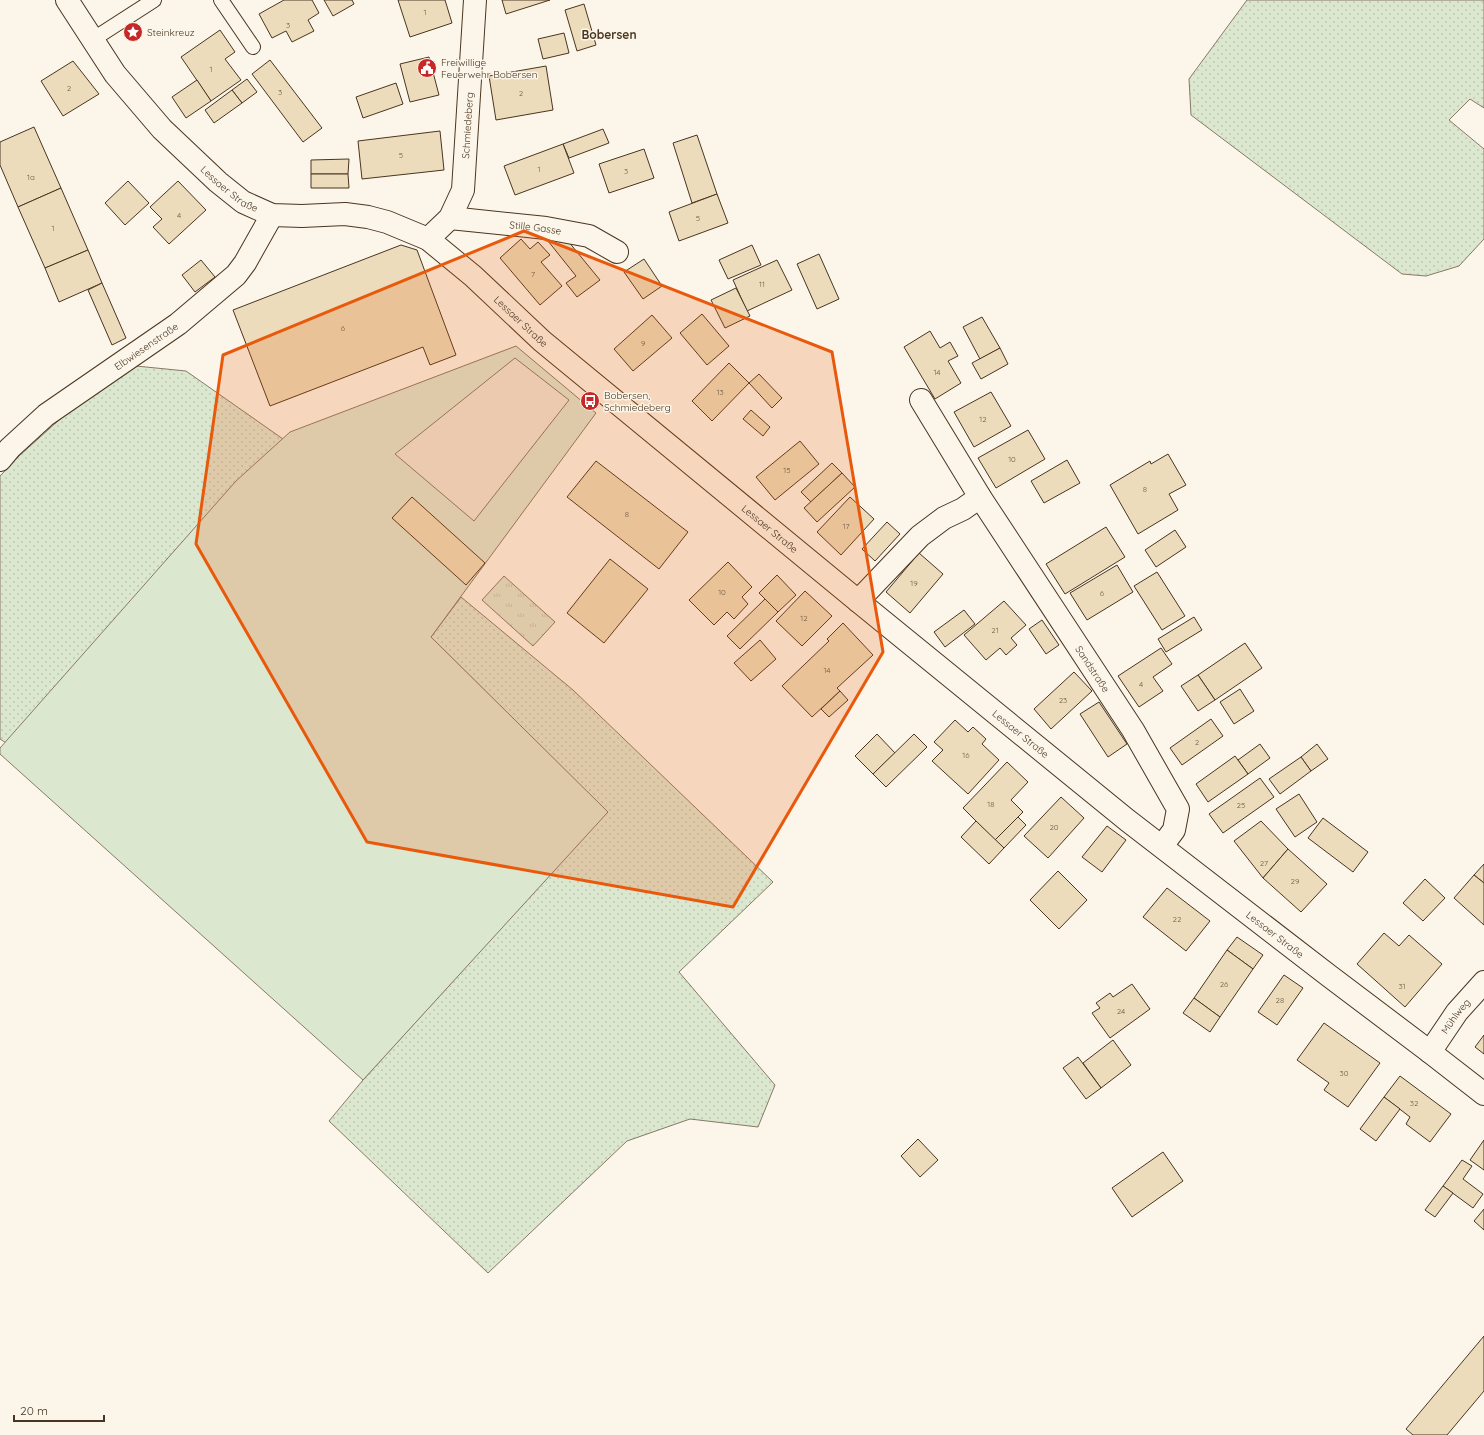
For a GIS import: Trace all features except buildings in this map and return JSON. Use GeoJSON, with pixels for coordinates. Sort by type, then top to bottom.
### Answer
{"type":"FeatureCollection","features":[{"type":"Feature","properties":{"kind":"street","name":"Lessaer Straße"},"geometry":{"type":"LineString","coordinates":[[67,0],[115,74],[162,128],[218,182],[243,202],[272,215],[302,216],[345,214],[368,217],[387,222],[428,239],[474,276],[542,341],[858,601],[1128,820],[1484,1094]]}},
{"type":"Feature","properties":{"kind":"street","name":"Schmiedeberg"},"geometry":{"type":"LineString","coordinates":[[428,239],[450,218],[463,190],[475,0]]}},
{"type":"Feature","properties":{"kind":"street","name":"Elbwiesenstraße"},"geometry":{"type":"LineString","coordinates":[[0,460],[10,448],[46,415],[178,324],[236,276],[272,215]]}},
{"type":"Feature","properties":{"kind":"street","name":"Stille Gasse"},"geometry":{"type":"LineString","coordinates":[[450,218],[546,228],[589,236],[617,252]]}},
{"type":"Feature","properties":{"kind":"street","name":"Sandstraße"},"geometry":{"type":"LineString","coordinates":[[921,400],[980,497],[1133,730],[1178,809],[1174,830],[1162,846]]}},
{"type":"Feature","properties":{"kind":"street"},"geometry":{"type":"LineString","coordinates":[[858,601],[920,536],[944,518],[963,509],[980,497]]}},
{"type":"Feature","properties":{"kind":"street","name":"Mühlweg"},"geometry":{"type":"LineString","coordinates":[[1430,1052],[1457,1012],[1484,982]]}},
{"type":"Feature","properties":{"kind":"lane"},"geometry":{"type":"LineString","coordinates":[[92,40],[154,0]]}},
{"type":"Feature","properties":{"kind":"lane"},"geometry":{"type":"LineString","coordinates":[[221,0],[253,47]]}},
{"type":"Feature","properties":{"kind":"highlighted area"},"geometry":{"type":"Polygon","coordinates":[[[524,231],[832,352],[883,652],[733,907],[367,842],[196,544],[223,355],[524,231]]]}},
{"type":"Feature","properties":{"kind":"green space"},"geometry":{"type":"Polygon","coordinates":[[[1247,0],[1484,0],[1484,108],[1470,99],[1449,120],[1484,149],[1484,239],[1459,266],[1426,276],[1402,274],[1191,115],[1189,79],[1247,0]]]}},
{"type":"Feature","properties":{"kind":"green space"},"geometry":{"type":"Polygon","coordinates":[[[516,346],[596,413],[431,637],[608,812],[363,1080],[0,754],[0,748],[236,481],[290,432],[516,346]]]}},
{"type":"Feature","properties":{"kind":"green space"},"geometry":{"type":"Polygon","coordinates":[[[136,366],[186,371],[283,439],[14,748],[0,739],[0,476],[19,456],[68,412],[136,366]]]}},
{"type":"Feature","properties":{"kind":"green space"},"geometry":{"type":"Polygon","coordinates":[[[504,576],[555,622],[533,646],[482,600],[504,576]]]}},
{"type":"Feature","properties":{"kind":"green space"},"geometry":{"type":"Polygon","coordinates":[[[461,597],[573,690],[773,882],[679,972],[775,1085],[758,1127],[690,1119],[627,1141],[488,1273],[329,1121],[363,1080],[607,812],[431,637],[461,597]]]}},
{"type":"Feature","properties":{"kind":"shaded area"},"geometry":{"type":"Polygon","coordinates":[[[515,358],[569,400],[474,521],[395,454],[515,358]]]}},
{"type":"Feature","properties":{"kind":"place","name":"Steinkreuz"},"geometry":{"type":"Point","coordinates":[133,32]}},
{"type":"Feature","properties":{"kind":"place","name":"Freiwillige Feuerwehr Bobersen"},"geometry":{"type":"Point","coordinates":[427,68]}},
{"type":"Feature","properties":{"kind":"place","name":"Bobersen, Schmiedeberg"},"geometry":{"type":"Point","coordinates":[590,401]}},
{"type":"Feature","properties":{"kind":"district","name":"Bobersen"},"geometry":{"type":"Point","coordinates":[609,34]}}]}
